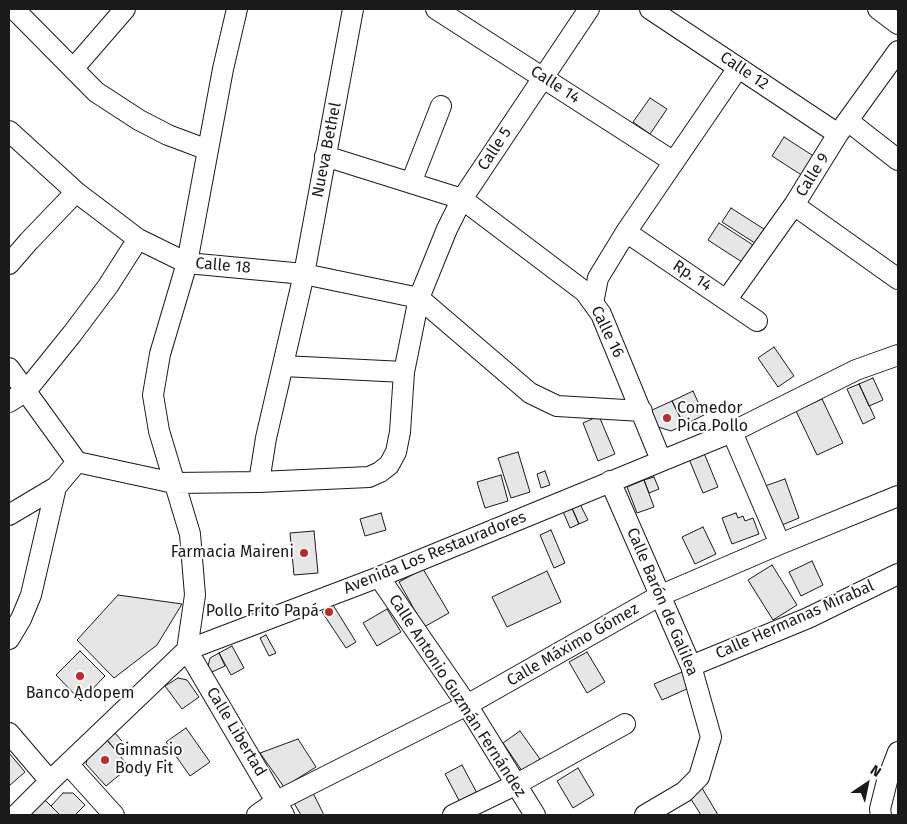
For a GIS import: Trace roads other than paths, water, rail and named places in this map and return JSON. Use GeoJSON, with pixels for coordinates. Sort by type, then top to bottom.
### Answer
{"type":"FeatureCollection","features":[{"type":"Feature","properties":{"kind":"street"},"geometry":{"type":"LineString","coordinates":[[14,9],[96,92],[139,120],[168,135],[208,150]]}},
{"type":"Feature","properties":{"kind":"street"},"geometry":{"type":"LineString","coordinates":[[73,69],[126,9]]}},
{"type":"Feature","properties":{"kind":"street"},"geometry":{"type":"LineString","coordinates":[[187,650],[195,595],[190,534],[159,431],[153,395],[160,354],[187,263],[223,69],[237,9]]}},
{"type":"Feature","properties":{"kind":"street","name":"Nueva Bethel"},"geometry":{"type":"LineString","coordinates":[[259,482],[266,438],[302,282],[353,9]]}},
{"type":"Feature","properties":{"kind":"street","name":"Calle 14"},"geometry":{"type":"LineString","coordinates":[[436,9],[674,162]]}},
{"type":"Feature","properties":{"kind":"street","name":"Calle 5"},"geometry":{"type":"LineString","coordinates":[[77,462],[174,483],[259,482],[369,477],[389,465],[396,452],[400,432],[404,372],[419,298],[447,229],[462,199],[589,9]]}},
{"type":"Feature","properties":{"kind":"street","name":"Calle 12"},"geometry":{"type":"LineString","coordinates":[[650,9],[738,68],[898,160]]}},
{"type":"Feature","properties":{"kind":"street"},"geometry":{"type":"LineString","coordinates":[[878,9],[898,24]]}},
{"type":"Feature","properties":{"kind":"street","name":"Calle 9"},"geometry":{"type":"LineString","coordinates":[[727,299],[794,205],[843,128],[898,51]]}},
{"type":"Feature","properties":{"kind":"street"},"geometry":{"type":"LineString","coordinates":[[593,303],[598,278],[626,232],[738,68]]}},
{"type":"Feature","properties":{"kind":"street"},"geometry":{"type":"LineString","coordinates":[[411,183],[442,106]]}},
{"type":"Feature","properties":{"kind":"street","name":"Calle 18"},"geometry":{"type":"LineString","coordinates":[[9,131],[76,192],[138,239],[187,263],[302,282],[419,298]]}},
{"type":"Feature","properties":{"kind":"street","name":"Calle 16"},"geometry":{"type":"LineString","coordinates":[[325,156],[462,199],[584,292],[601,314],[662,460]]}},
{"type":"Feature","properties":{"kind":"street"},"geometry":{"type":"LineString","coordinates":[[9,264],[76,192]]}},
{"type":"Feature","properties":{"kind":"street"},"geometry":{"type":"LineString","coordinates":[[794,205],[898,279]]}},
{"type":"Feature","properties":{"kind":"street","name":"Rp. 14"},"geometry":{"type":"LineString","coordinates":[[626,232],[757,321]]}},
{"type":"Feature","properties":{"kind":"street"},"geometry":{"type":"LineString","coordinates":[[9,402],[26,391],[72,334],[108,286],[138,239]]}},
{"type":"Feature","properties":{"kind":"street"},"geometry":{"type":"LineString","coordinates":[[419,298],[530,393],[558,406],[642,411]]}},
{"type":"Feature","properties":{"kind":"street","name":"Avenida Los Restauradores"},"geometry":{"type":"LineString","coordinates":[[16,815],[50,780],[187,650],[378,577],[732,432],[856,370],[898,355]]}},
{"type":"Feature","properties":{"kind":"street"},"geometry":{"type":"LineString","coordinates":[[283,366],[404,372]]}},
{"type":"Feature","properties":{"kind":"street"},"geometry":{"type":"LineString","coordinates":[[9,368],[77,462],[56,487],[9,515]]}},
{"type":"Feature","properties":{"kind":"street"},"geometry":{"type":"LineString","coordinates":[[732,432],[780,544]]}},
{"type":"Feature","properties":{"kind":"street","name":"Calle Barón de Galilea"},"geometry":{"type":"LineString","coordinates":[[610,481],[691,666],[711,737],[698,777],[684,792],[645,815]]}},
{"type":"Feature","properties":{"kind":"street"},"geometry":{"type":"LineString","coordinates":[[9,639],[21,619],[30,595],[56,487]]}},
{"type":"Feature","properties":{"kind":"street","name":"Calle Máximo Gómez"},"geometry":{"type":"LineString","coordinates":[[257,815],[280,808],[659,596],[898,496]]}},
{"type":"Feature","properties":{"kind":"street","name":"Calle Hermanas Mirabal"},"geometry":{"type":"LineString","coordinates":[[691,666],[808,618],[898,574]]}},
{"type":"Feature","properties":{"kind":"street","name":"Calle Antonio Guzmán Fernández"},"geometry":{"type":"LineString","coordinates":[[378,577],[467,705],[535,815]]}},
{"type":"Feature","properties":{"kind":"street","name":"Calle Libertad"},"geometry":{"type":"LineString","coordinates":[[187,650],[280,808]]}},
{"type":"Feature","properties":{"kind":"street"},"geometry":{"type":"LineString","coordinates":[[453,815],[515,785],[625,724]]}},
{"type":"Feature","properties":{"kind":"street"},"geometry":{"type":"LineString","coordinates":[[9,733],[50,780]]}},
{"type":"Feature","properties":{"kind":"street"},"geometry":{"type":"LineString","coordinates":[[881,815],[880,809],[887,781],[898,752]]}},
{"type":"Feature","properties":{"kind":"street"},"geometry":{"type":"LineString","coordinates":[[68,764],[114,815]]}},
{"type":"Feature","properties":{"kind":"place","name":"Comedor Pica Pollo"},"geometry":{"type":"Point","coordinates":[667,418]}},
{"type":"Feature","properties":{"kind":"place","name":"Farmacia Maireni"},"geometry":{"type":"Point","coordinates":[304,553]}},
{"type":"Feature","properties":{"kind":"place","name":"Pollo Frito Papá"},"geometry":{"type":"Point","coordinates":[329,612]}},
{"type":"Feature","properties":{"kind":"place","name":"Banco Adopem"},"geometry":{"type":"Point","coordinates":[80,676]}},
{"type":"Feature","properties":{"kind":"place","name":"Gimnasio Body Fit"},"geometry":{"type":"Point","coordinates":[105,760]}}]}
